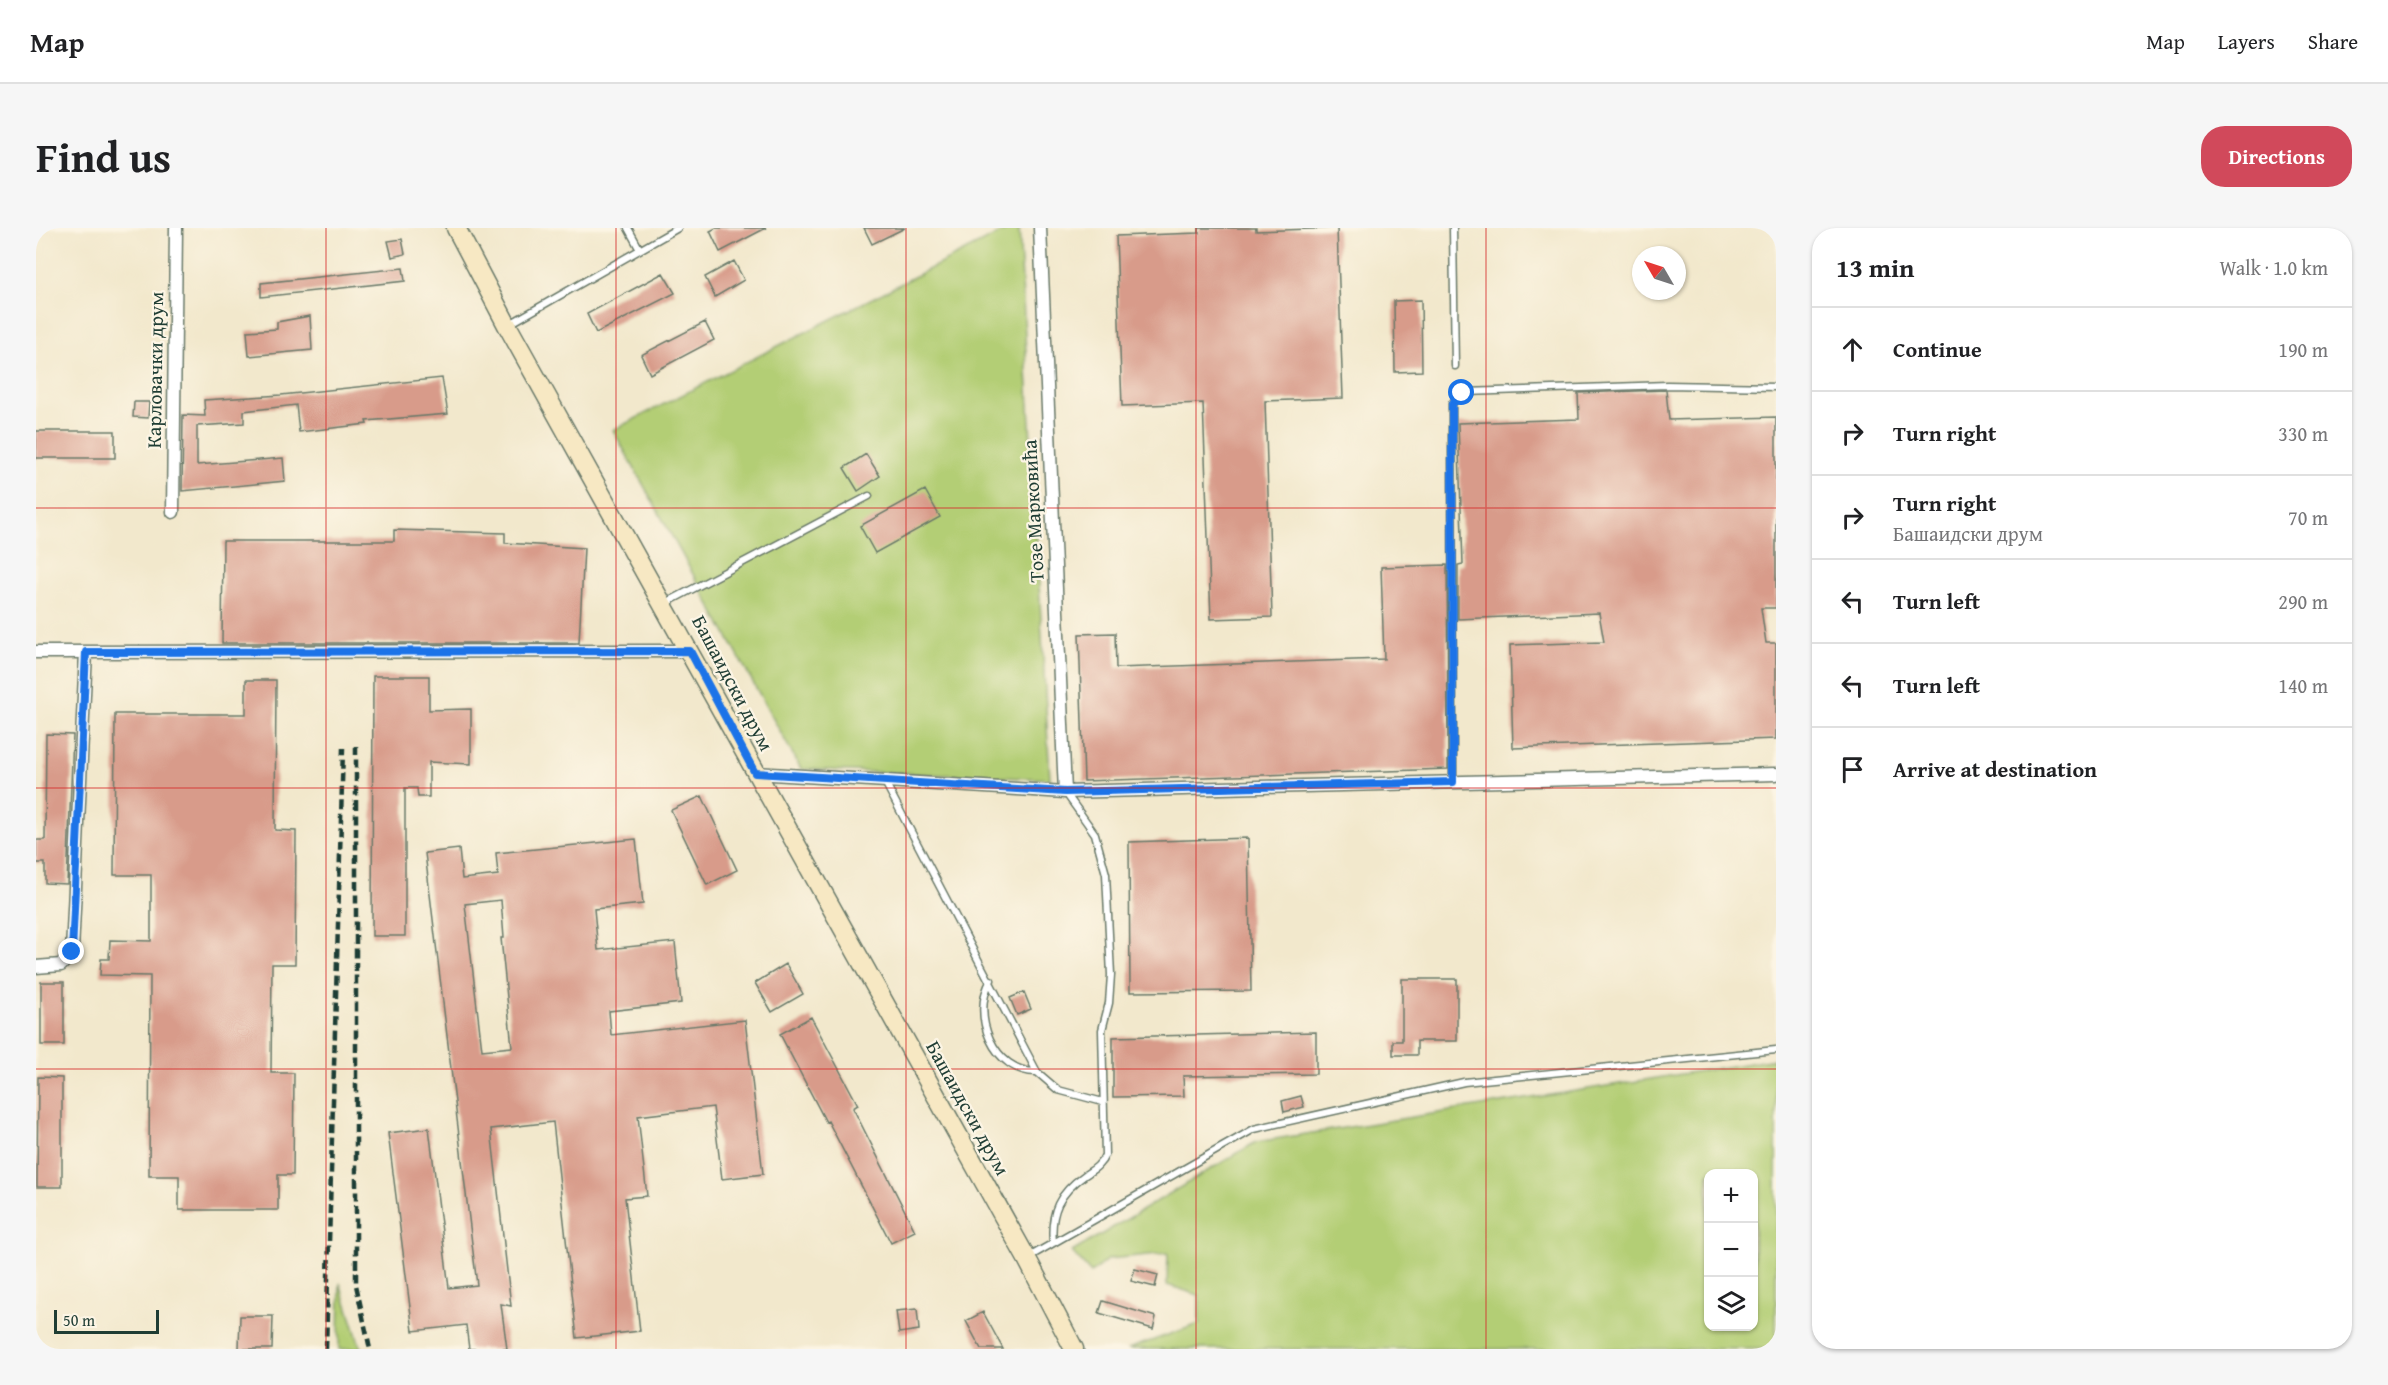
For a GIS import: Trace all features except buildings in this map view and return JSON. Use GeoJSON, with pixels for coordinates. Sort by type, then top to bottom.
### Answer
{"type":"FeatureCollection","features":[{"type":"Feature","properties":{"kind":"street","name":"Карловачки друм"},"geometry":{"type":"LineString","coordinates":[[173,512],[176,228]]}},
{"type":"Feature","properties":{"kind":"street","name":"Башаидски друм"},"geometry":{"type":"LineString","coordinates":[[456,228],[507,325],[664,604],[755,773],[1027,1258],[1074,1349]]}},
{"type":"Feature","properties":{"kind":"street","name":"Тозе Марковића"},"geometry":{"type":"LineString","coordinates":[[1040,228],[1065,792]]}},
{"type":"Feature","properties":{"kind":"street"},"geometry":{"type":"LineString","coordinates":[[36,652],[690,651]]}},
{"type":"Feature","properties":{"kind":"street"},"geometry":{"type":"LineString","coordinates":[[36,967],[56,967],[66,962],[72,952],[86,652]]}},
{"type":"Feature","properties":{"kind":"street"},"geometry":{"type":"LineString","coordinates":[[755,773],[1065,792],[1776,774]]}},
{"type":"Feature","properties":{"kind":"lane"},"geometry":{"type":"LineString","coordinates":[[628,228],[639,248]]}},
{"type":"Feature","properties":{"kind":"lane"},"geometry":{"type":"LineString","coordinates":[[507,325],[639,248],[678,228]]}},
{"type":"Feature","properties":{"kind":"lane"},"geometry":{"type":"LineString","coordinates":[[1453,228],[1455,366]]}},
{"type":"Feature","properties":{"kind":"lane"},"geometry":{"type":"LineString","coordinates":[[1453,782],[1452,404],[1454,399],[1466,392],[1478,391],[1667,385],[1776,387]]}},
{"type":"Feature","properties":{"kind":"lane"},"geometry":{"type":"LineString","coordinates":[[664,604],[869,496]]}},
{"type":"Feature","properties":{"kind":"lane"},"geometry":{"type":"LineString","coordinates":[[884,781],[1038,1072],[1058,1090],[1103,1102]]}},
{"type":"Feature","properties":{"kind":"lane"},"geometry":{"type":"LineString","coordinates":[[1053,1243],[1052,1226],[1057,1202],[1069,1187],[1099,1166],[1105,1155],[1102,1030],[1111,975],[1106,874],[1100,847],[1092,828],[1065,792]]}},
{"type":"Feature","properties":{"kind":"lane"},"geometry":{"type":"LineString","coordinates":[[991,980],[984,999],[984,1018],[988,1037],[999,1054],[1017,1068],[1038,1072]]}},
{"type":"Feature","properties":{"kind":"lane"},"geometry":{"type":"LineString","coordinates":[[1027,1258],[1254,1129],[1464,1082],[1776,1050]]}},
{"type":"Feature","properties":{"kind":"green space"},"geometry":{"type":"Polygon","coordinates":[[[1010,228],[1019,228],[1050,779],[801,769],[613,430],[1010,228]]]}},
{"type":"Feature","properties":{"kind":"green space"},"geometry":{"type":"Polygon","coordinates":[[[1776,1059],[1776,1349],[1128,1349],[1199,1324],[1199,1295],[1167,1285],[1168,1253],[1108,1259],[1091,1273],[1072,1252],[1256,1142],[1776,1059]]]}},
{"type":"Feature","properties":{"kind":"green space"},"geometry":{"type":"Polygon","coordinates":[[[340,1283],[361,1349],[339,1349],[340,1283]]]}},
{"type":"Feature","properties":{"kind":"railway"},"geometry":{"type":"LineString","coordinates":[[356,746],[356,1285],[370,1349]]}},
{"type":"Feature","properties":{"kind":"railway"},"geometry":{"type":"LineString","coordinates":[[326,1349],[343,748]]}},
{"type":"Feature","properties":{"kind":"route"},"geometry":{"type":"LineString","coordinates":[[72,952],[86,652],[690,651],[755,773],[1065,792],[1453,782],[1452,404],[1454,399],[1462,393]]}}]}
